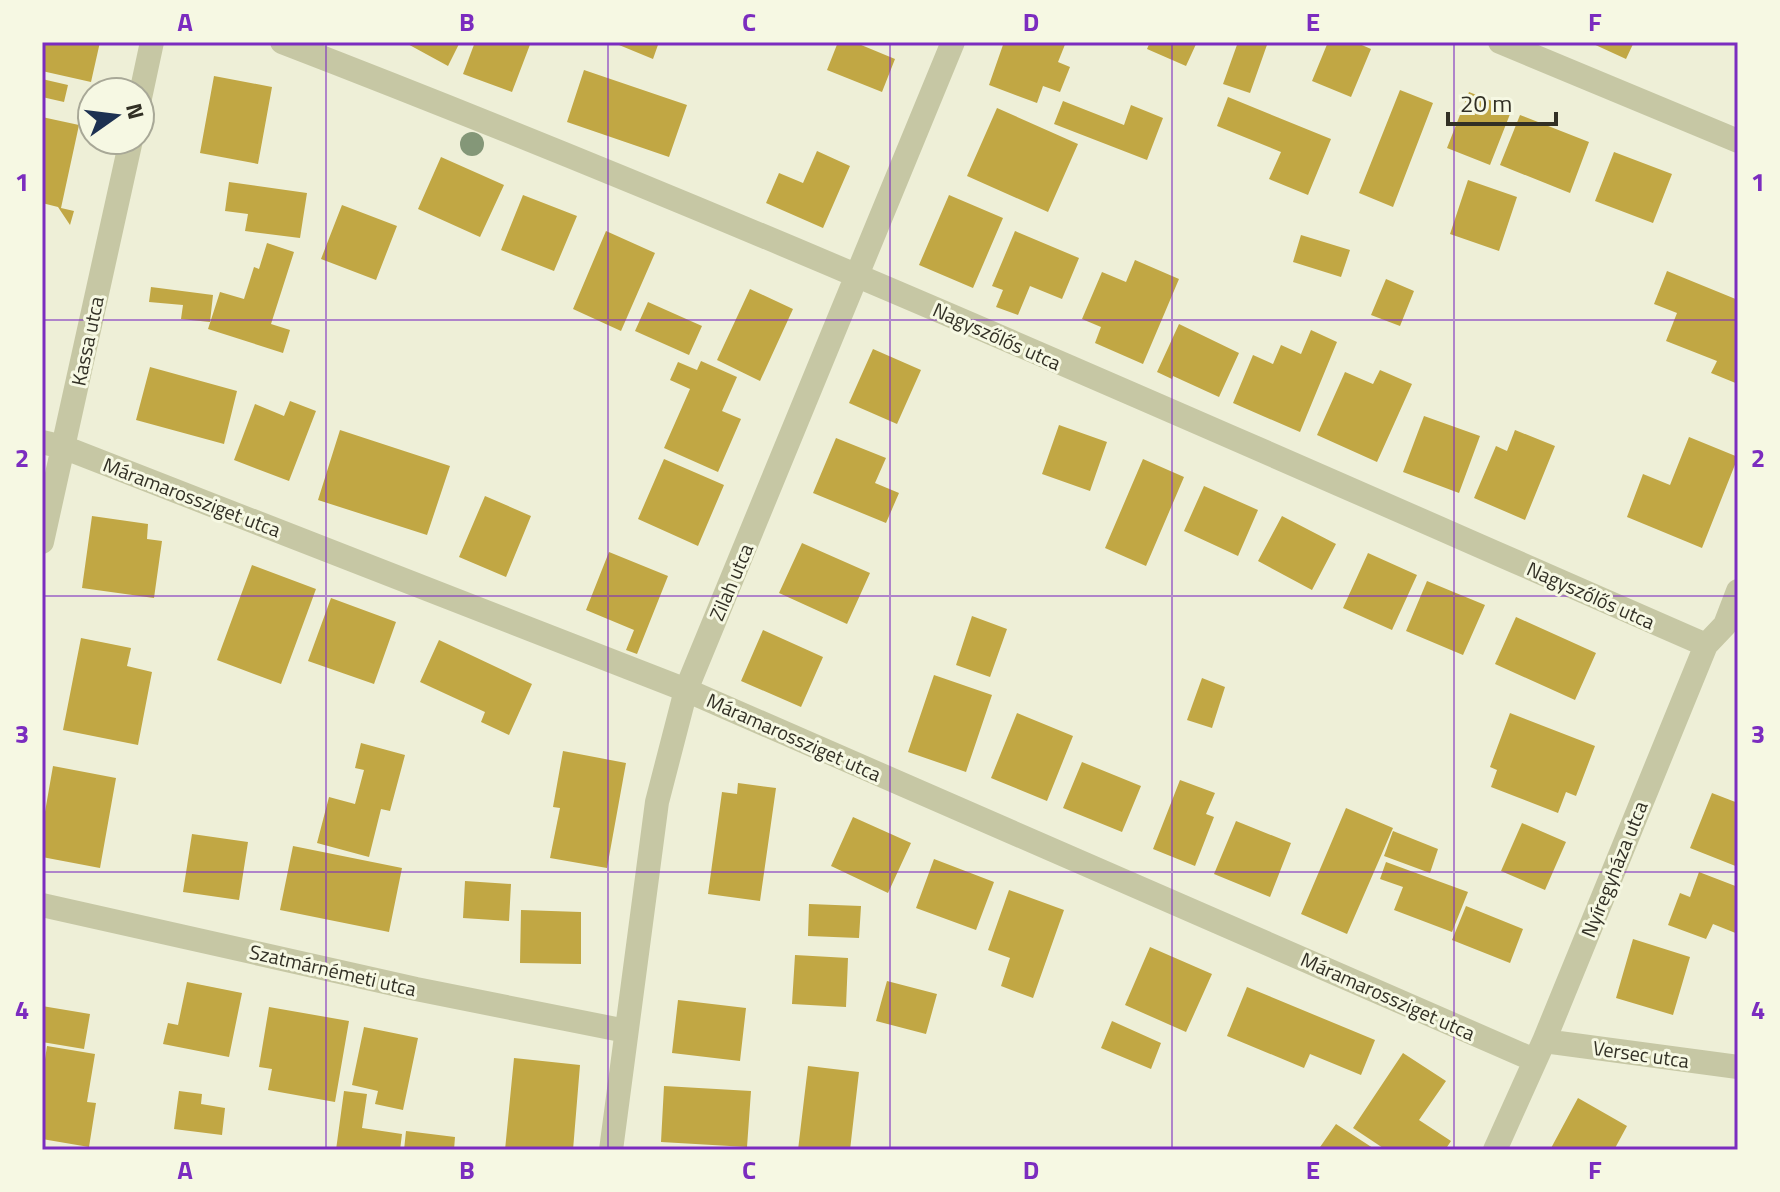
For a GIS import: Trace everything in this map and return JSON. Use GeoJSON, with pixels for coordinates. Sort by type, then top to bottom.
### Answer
{"type":"FeatureCollection","features":[{"type":"Feature","properties":{"kind":"street"},"geometry":{"type":"LineString","coordinates":[[145,76],[152,42]]}},
{"type":"Feature","properties":{"kind":"street","name":"Nagyszőlős utca"},"geometry":{"type":"LineString","coordinates":[[282,42],[454,108],[858,276],[1706,645]]}},
{"type":"Feature","properties":{"kind":"street","name":"Zilah utca"},"geometry":{"type":"LineString","coordinates":[[611,1150],[657,802],[686,690],[953,42]]}},
{"type":"Feature","properties":{"kind":"street"},"geometry":{"type":"LineString","coordinates":[[1500,42],[1738,141]]}},
{"type":"Feature","properties":{"kind":"street","name":"Kassa utca"},"geometry":{"type":"LineString","coordinates":[[42,542],[53,445],[127,156]]}},
{"type":"Feature","properties":{"kind":"street","name":"Máramarossziget utca"},"geometry":{"type":"LineString","coordinates":[[53,445],[686,690],[1539,1050]]}},
{"type":"Feature","properties":{"kind":"street","name":"Nyíregyháza utca"},"geometry":{"type":"LineString","coordinates":[[1495,1150],[1706,645],[1731,626],[1738,591]]}},
{"type":"Feature","properties":{"kind":"street","name":"Szatmárnémeti utca"},"geometry":{"type":"LineString","coordinates":[[42,905],[416,989],[626,1031]]}},
{"type":"Feature","properties":{"kind":"street","name":"Versec utca"},"geometry":{"type":"LineString","coordinates":[[1539,1050],[1738,1067]]}},
{"type":"Feature","properties":{"kind":"building"},"geometry":{"type":"Polygon","coordinates":[[[42,42],[100,42],[92,76],[76,76],[76,79],[42,71],[42,42]]]}},
{"type":"Feature","properties":{"kind":"building"},"geometry":{"type":"Polygon","coordinates":[[[404,42],[460,42],[448,66],[404,42]]]}},
{"type":"Feature","properties":{"kind":"building"},"geometry":{"type":"Polygon","coordinates":[[[475,42],[531,42],[512,92],[463,74],[475,42]]]}},
{"type":"Feature","properties":{"kind":"building"},"geometry":{"type":"Polygon","coordinates":[[[620,42],[659,42],[653,59],[619,45],[620,42]]]}},
{"type":"Feature","properties":{"kind":"building"},"geometry":{"type":"Polygon","coordinates":[[[838,42],[854,42],[895,59],[882,92],[827,70],[838,42]]]}},
{"type":"Feature","properties":{"kind":"building"},"geometry":{"type":"Polygon","coordinates":[[[1004,42],[1066,42],[1058,62],[1070,67],[1060,92],[1043,86],[1037,103],[989,85],[1004,42]]]}},
{"type":"Feature","properties":{"kind":"building"},"geometry":{"type":"Polygon","coordinates":[[[1150,42],[1197,42],[1186,66],[1147,49],[1150,42]]]}},
{"type":"Feature","properties":{"kind":"building"},"geometry":{"type":"Polygon","coordinates":[[[1238,42],[1268,42],[1250,93],[1223,84],[1238,42]]]}},
{"type":"Feature","properties":{"kind":"building"},"geometry":{"type":"Polygon","coordinates":[[[1328,42],[1355,42],[1371,49],[1351,97],[1312,81],[1328,42]]]}},
{"type":"Feature","properties":{"kind":"building"},"geometry":{"type":"Polygon","coordinates":[[[1589,42],[1634,42],[1626,59],[1589,42]]]}},
{"type":"Feature","properties":{"kind":"building"},"geometry":{"type":"Polygon","coordinates":[[[584,70],[687,105],[669,157],[567,122],[584,70]]]}},
{"type":"Feature","properties":{"kind":"building"},"geometry":{"type":"Polygon","coordinates":[[[214,76],[272,87],[258,164],[200,153],[214,76]]]}},
{"type":"Feature","properties":{"kind":"building"},"geometry":{"type":"Polygon","coordinates":[[[42,79],[68,85],[64,102],[42,97],[42,79]]]}},
{"type":"Feature","properties":{"kind":"building"},"geometry":{"type":"Polygon","coordinates":[[[1400,90],[1433,103],[1393,207],[1359,193],[1400,90]]]}},
{"type":"Feature","properties":{"kind":"building"},"geometry":{"type":"Polygon","coordinates":[[[1469,92],[1512,109],[1490,165],[1447,148],[1469,92]]]}},
{"type":"Feature","properties":{"kind":"building"},"geometry":{"type":"Polygon","coordinates":[[[1228,97],[1331,139],[1308,195],[1269,179],[1281,152],[1217,126],[1228,97]]]}},
{"type":"Feature","properties":{"kind":"building"},"geometry":{"type":"Polygon","coordinates":[[[1063,101],[1124,125],[1131,105],[1163,118],[1147,160],[1054,124],[1063,101]]]}},
{"type":"Feature","properties":{"kind":"building"},"geometry":{"type":"Polygon","coordinates":[[[997,108],[1078,144],[1048,212],[967,176],[997,108]]]}},
{"type":"Feature","properties":{"kind":"building"},"geometry":{"type":"Polygon","coordinates":[[[1520,115],[1589,142],[1570,193],[1500,165],[1520,115]]]}},
{"type":"Feature","properties":{"kind":"building"},"geometry":{"type":"Polygon","coordinates":[[[42,117],[76,124],[76,139],[61,208],[74,211],[70,225],[58,207],[42,203],[42,117]]]}},
{"type":"Feature","properties":{"kind":"building"},"geometry":{"type":"Polygon","coordinates":[[[817,151],[850,166],[823,228],[766,203],[779,173],[803,183],[817,151]]]}},
{"type":"Feature","properties":{"kind":"building"},"geometry":{"type":"Polygon","coordinates":[[[1614,152],[1672,174],[1653,223],[1595,201],[1614,152]]]}},
{"type":"Feature","properties":{"kind":"building"},"geometry":{"type":"Polygon","coordinates":[[[441,157],[504,185],[480,237],[418,209],[441,157]]]}},
{"type":"Feature","properties":{"kind":"building"},"geometry":{"type":"Polygon","coordinates":[[[1468,180],[1517,197],[1499,251],[1450,234],[1468,180]]]}},
{"type":"Feature","properties":{"kind":"building"},"geometry":{"type":"Polygon","coordinates":[[[229,182],[307,193],[300,238],[245,231],[248,214],[225,211],[229,182]]]}},
{"type":"Feature","properties":{"kind":"building"},"geometry":{"type":"Polygon","coordinates":[[[523,195],[577,216],[554,271],[501,250],[523,195]]]}},
{"type":"Feature","properties":{"kind":"building"},"geometry":{"type":"Polygon","coordinates":[[[949,195],[1003,218],[973,288],[919,265],[949,195]]]}},
{"type":"Feature","properties":{"kind":"building"},"geometry":{"type":"Polygon","coordinates":[[[342,205],[397,226],[376,280],[321,259],[342,205]]]}},
{"type":"Feature","properties":{"kind":"building"},"geometry":{"type":"Polygon","coordinates":[[[606,231],[655,253],[621,331],[573,309],[606,231]]]}},
{"type":"Feature","properties":{"kind":"building"},"geometry":{"type":"Polygon","coordinates":[[[1015,231],[1079,258],[1062,299],[1030,286],[1018,315],[996,307],[1003,290],[992,286],[1015,231]]]}},
{"type":"Feature","properties":{"kind":"building"},"geometry":{"type":"Polygon","coordinates":[[[1301,235],[1350,250],[1341,277],[1293,262],[1301,235]]]}},
{"type":"Feature","properties":{"kind":"building"},"geometry":{"type":"Polygon","coordinates":[[[267,243],[294,252],[271,324],[290,330],[283,353],[208,329],[220,292],[244,299],[254,267],[259,269],[267,243]]]}},
{"type":"Feature","properties":{"kind":"building"},"geometry":{"type":"Polygon","coordinates":[[[1135,260],[1179,279],[1143,364],[1095,343],[1101,327],[1082,319],[1102,272],[1126,282],[1135,260]]]}},
{"type":"Feature","properties":{"kind":"building"},"geometry":{"type":"Polygon","coordinates":[[[1667,271],[1738,300],[1738,384],[1711,373],[1717,361],[1666,341],[1677,313],[1654,304],[1667,271]]]}},
{"type":"Feature","properties":{"kind":"building"},"geometry":{"type":"Polygon","coordinates":[[[1386,279],[1414,291],[1400,326],[1371,315],[1386,279]]]}},
{"type":"Feature","properties":{"kind":"building"},"geometry":{"type":"Polygon","coordinates":[[[151,287],[213,295],[210,322],[181,319],[183,305],[149,302],[151,287]]]}},
{"type":"Feature","properties":{"kind":"building"},"geometry":{"type":"Polygon","coordinates":[[[750,289],[793,309],[760,381],[717,360],[750,289]]]}},
{"type":"Feature","properties":{"kind":"building"},"geometry":{"type":"Polygon","coordinates":[[[648,302],[702,326],[689,355],[635,331],[648,302]]]}},
{"type":"Feature","properties":{"kind":"building"},"geometry":{"type":"Polygon","coordinates":[[[1179,324],[1239,353],[1219,397],[1157,372],[1179,324]]]}},
{"type":"Feature","properties":{"kind":"building"},"geometry":{"type":"Polygon","coordinates":[[[1311,330],[1337,342],[1300,432],[1233,403],[1253,355],[1273,364],[1281,345],[1301,354],[1311,330]]]}},
{"type":"Feature","properties":{"kind":"building"},"geometry":{"type":"Polygon","coordinates":[[[873,349],[921,370],[897,424],[849,403],[873,349]]]}},
{"type":"Feature","properties":{"kind":"building"},"geometry":{"type":"Polygon","coordinates":[[[701,361],[737,377],[722,411],[741,419],[718,472],[664,448],[690,389],[670,380],[678,362],[697,370],[701,361]]]}},
{"type":"Feature","properties":{"kind":"building"},"geometry":{"type":"Polygon","coordinates":[[[150,367],[237,391],[224,444],[136,420],[150,367]]]}},
{"type":"Feature","properties":{"kind":"building"},"geometry":{"type":"Polygon","coordinates":[[[1380,370],[1412,384],[1377,462],[1317,435],[1345,372],[1373,384],[1380,370]]]}},
{"type":"Feature","properties":{"kind":"building"},"geometry":{"type":"Polygon","coordinates":[[[290,401],[316,411],[289,481],[234,460],[255,404],[284,416],[290,401]]]}},
{"type":"Feature","properties":{"kind":"building"},"geometry":{"type":"Polygon","coordinates":[[[1424,416],[1480,436],[1459,493],[1403,472],[1424,416]]]}},
{"type":"Feature","properties":{"kind":"building"},"geometry":{"type":"Polygon","coordinates":[[[1059,425],[1107,442],[1090,491],[1042,474],[1059,425]]]}},
{"type":"Feature","properties":{"kind":"building"},"geometry":{"type":"Polygon","coordinates":[[[340,430],[450,466],[427,535],[318,500],[340,430]]]}},
{"type":"Feature","properties":{"kind":"building"},"geometry":{"type":"Polygon","coordinates":[[[1515,430],[1555,446],[1525,520],[1474,498],[1496,446],[1507,451],[1515,430]]]}},
{"type":"Feature","properties":{"kind":"building"},"geometry":{"type":"Polygon","coordinates":[[[1689,437],[1738,457],[1702,548],[1627,517],[1643,474],[1670,485],[1689,437]]]}},
{"type":"Feature","properties":{"kind":"building"},"geometry":{"type":"Polygon","coordinates":[[[836,438],[886,458],[875,483],[899,493],[886,523],[813,493],[836,438]]]}},
{"type":"Feature","properties":{"kind":"building"},"geometry":{"type":"Polygon","coordinates":[[[664,459],[724,485],[698,546],[638,519],[664,459]]]}},
{"type":"Feature","properties":{"kind":"building"},"geometry":{"type":"Polygon","coordinates":[[[1143,459],[1184,477],[1146,566],[1105,548],[1143,459]]]}},
{"type":"Feature","properties":{"kind":"building"},"geometry":{"type":"Polygon","coordinates":[[[1204,486],[1258,510],[1238,556],[1184,531],[1204,486]]]}},
{"type":"Feature","properties":{"kind":"building"},"geometry":{"type":"Polygon","coordinates":[[[485,496],[531,516],[506,577],[459,557],[485,496]]]}},
{"type":"Feature","properties":{"kind":"building"},"geometry":{"type":"Polygon","coordinates":[[[92,516],[148,524],[147,539],[162,541],[154,598],[82,588],[92,516]]]}},
{"type":"Feature","properties":{"kind":"building"},"geometry":{"type":"Polygon","coordinates":[[[1282,516],[1336,544],[1312,590],[1258,561],[1282,516]]]}},
{"type":"Feature","properties":{"kind":"building"},"geometry":{"type":"Polygon","coordinates":[[[802,543],[870,573],[847,624],[779,593],[802,543]]]}},
{"type":"Feature","properties":{"kind":"building"},"geometry":{"type":"Polygon","coordinates":[[[609,552],[668,576],[637,654],[626,650],[634,630],[586,610],[609,552]]]}},
{"type":"Feature","properties":{"kind":"building"},"geometry":{"type":"Polygon","coordinates":[[[1368,553],[1417,575],[1392,630],[1343,608],[1368,553]]]}},
{"type":"Feature","properties":{"kind":"building"},"geometry":{"type":"Polygon","coordinates":[[[252,565],[316,589],[281,684],[217,660],[252,565]]]}},
{"type":"Feature","properties":{"kind":"building"},"geometry":{"type":"Polygon","coordinates":[[[1427,581],[1485,605],[1463,655],[1406,631],[1427,581]]]}},
{"type":"Feature","properties":{"kind":"building"},"geometry":{"type":"Polygon","coordinates":[[[331,598],[396,622],[374,684],[308,661],[331,598]]]}},
{"type":"Feature","properties":{"kind":"building"},"geometry":{"type":"Polygon","coordinates":[[[972,616],[1007,629],[990,677],[956,665],[972,616]]]}},
{"type":"Feature","properties":{"kind":"building"},"geometry":{"type":"Polygon","coordinates":[[[1516,617],[1596,653],[1575,700],[1495,664],[1516,617]]]}},
{"type":"Feature","properties":{"kind":"building"},"geometry":{"type":"Polygon","coordinates":[[[763,630],[823,657],[801,707],[741,681],[763,630]]]}},
{"type":"Feature","properties":{"kind":"building"},"geometry":{"type":"Polygon","coordinates":[[[81,638],[131,648],[127,666],[152,672],[138,745],[63,730],[81,638]]]}},
{"type":"Feature","properties":{"kind":"building"},"geometry":{"type":"Polygon","coordinates":[[[439,640],[532,684],[509,735],[481,722],[485,712],[420,682],[439,640]]]}},
{"type":"Feature","properties":{"kind":"building"},"geometry":{"type":"Polygon","coordinates":[[[934,675],[992,695],[966,772],[908,752],[934,675]]]}},
{"type":"Feature","properties":{"kind":"building"},"geometry":{"type":"Polygon","coordinates":[[[1202,678],[1225,687],[1212,728],[1187,720],[1202,678]]]}},
{"type":"Feature","properties":{"kind":"building"},"geometry":{"type":"Polygon","coordinates":[[[1017,713],[1073,736],[1047,801],[991,778],[1017,713]]]}},
{"type":"Feature","properties":{"kind":"building"},"geometry":{"type":"Polygon","coordinates":[[[1510,713],[1595,746],[1576,796],[1566,792],[1558,813],[1491,787],[1497,770],[1490,767],[1510,713]]]}},
{"type":"Feature","properties":{"kind":"building"},"geometry":{"type":"Polygon","coordinates":[[[361,743],[405,755],[390,811],[381,809],[369,857],[317,843],[329,797],[355,804],[364,770],[355,768],[361,743]]]}},
{"type":"Feature","properties":{"kind":"building"},"geometry":{"type":"Polygon","coordinates":[[[563,751],[626,763],[607,868],[550,858],[560,808],[553,807],[563,751]]]}},
{"type":"Feature","properties":{"kind":"building"},"geometry":{"type":"Polygon","coordinates":[[[1082,762],[1141,786],[1122,832],[1063,808],[1082,762]]]}},
{"type":"Feature","properties":{"kind":"building"},"geometry":{"type":"Polygon","coordinates":[[[53,766],[116,778],[100,868],[42,857],[42,829],[53,766]]]}},
{"type":"Feature","properties":{"kind":"building"},"geometry":{"type":"Polygon","coordinates":[[[1180,780],[1215,793],[1206,814],[1214,817],[1195,866],[1153,849],[1180,780]]]}},
{"type":"Feature","properties":{"kind":"building"},"geometry":{"type":"Polygon","coordinates":[[[738,783],[776,788],[760,901],[708,894],[722,792],[737,794],[738,783]]]}},
{"type":"Feature","properties":{"kind":"building"},"geometry":{"type":"Polygon","coordinates":[[[1712,793],[1738,803],[1738,867],[1690,848],[1712,793]]]}},
{"type":"Feature","properties":{"kind":"building"},"geometry":{"type":"Polygon","coordinates":[[[1346,808],[1393,828],[1347,934],[1301,914],[1346,808]]]}},
{"type":"Feature","properties":{"kind":"building"},"geometry":{"type":"Polygon","coordinates":[[[853,817],[911,843],[888,893],[831,866],[853,817]]]}},
{"type":"Feature","properties":{"kind":"building"},"geometry":{"type":"Polygon","coordinates":[[[1236,821],[1291,843],[1270,897],[1214,874],[1236,821]]]}},
{"type":"Feature","properties":{"kind":"building"},"geometry":{"type":"Polygon","coordinates":[[[1522,823],[1566,842],[1545,890],[1501,871],[1522,823]]]}},
{"type":"Feature","properties":{"kind":"building"},"geometry":{"type":"Polygon","coordinates":[[[1393,831],[1438,849],[1430,873],[1384,856],[1393,831]]]}},
{"type":"Feature","properties":{"kind":"building"},"geometry":{"type":"Polygon","coordinates":[[[192,834],[248,842],[239,900],[183,892],[192,834]]]}},
{"type":"Feature","properties":{"kind":"building"},"geometry":{"type":"Polygon","coordinates":[[[293,846],[402,868],[389,932],[280,910],[293,846]]]}},
{"type":"Feature","properties":{"kind":"building"},"geometry":{"type":"Polygon","coordinates":[[[934,859],[994,882],[976,930],[916,908],[934,859]]]}},
{"type":"Feature","properties":{"kind":"building"},"geometry":{"type":"Polygon","coordinates":[[[1386,862],[1468,892],[1452,932],[1394,910],[1403,887],[1380,879],[1386,862]]]}},
{"type":"Feature","properties":{"kind":"building"},"geometry":{"type":"Polygon","coordinates":[[[1699,872],[1738,887],[1738,934],[1713,924],[1706,939],[1668,925],[1680,893],[1690,897],[1699,872]]]}},
{"type":"Feature","properties":{"kind":"building"},"geometry":{"type":"Polygon","coordinates":[[[465,881],[511,884],[509,921],[463,918],[465,881]]]}},
{"type":"Feature","properties":{"kind":"building"},"geometry":{"type":"Polygon","coordinates":[[[1009,890],[1064,910],[1033,998],[1001,986],[1010,958],[988,950],[1009,890]]]}},
{"type":"Feature","properties":{"kind":"building"},"geometry":{"type":"Polygon","coordinates":[[[809,904],[861,906],[859,938],[808,936],[809,904]]]}},
{"type":"Feature","properties":{"kind":"building"},"geometry":{"type":"Polygon","coordinates":[[[1466,906],[1523,929],[1510,963],[1452,940],[1466,906]]]}},
{"type":"Feature","properties":{"kind":"building"},"geometry":{"type":"Polygon","coordinates":[[[521,910],[581,912],[581,964],[520,963],[521,910]]]}},
{"type":"Feature","properties":{"kind":"building"},"geometry":{"type":"Polygon","coordinates":[[[1633,939],[1690,957],[1673,1015],[1616,998],[1633,939]]]}},
{"type":"Feature","properties":{"kind":"building"},"geometry":{"type":"Polygon","coordinates":[[[1150,947],[1212,974],[1186,1032],[1125,1005],[1150,947]]]}},
{"type":"Feature","properties":{"kind":"building"},"geometry":{"type":"Polygon","coordinates":[[[795,955],[848,958],[846,1007],[792,1004],[795,955]]]}},
{"type":"Feature","properties":{"kind":"building"},"geometry":{"type":"Polygon","coordinates":[[[887,981],[937,994],[926,1034],[876,1021],[887,981]]]}},
{"type":"Feature","properties":{"kind":"building"},"geometry":{"type":"Polygon","coordinates":[[[187,982],[242,993],[229,1057],[163,1044],[168,1023],[178,1025],[187,982]]]}},
{"type":"Feature","properties":{"kind":"building"},"geometry":{"type":"Polygon","coordinates":[[[1247,987],[1375,1040],[1361,1075],[1310,1054],[1304,1068],[1227,1036],[1247,987]]]}},
{"type":"Feature","properties":{"kind":"building"},"geometry":{"type":"Polygon","coordinates":[[[678,1000],[746,1008],[740,1061],[672,1053],[678,1000]]]}},
{"type":"Feature","properties":{"kind":"building"},"geometry":{"type":"Polygon","coordinates":[[[42,1006],[90,1014],[84,1049],[42,1042],[42,1006]]]}},
{"type":"Feature","properties":{"kind":"building"},"geometry":{"type":"Polygon","coordinates":[[[269,1007],[349,1021],[335,1102],[268,1090],[272,1069],[259,1067],[269,1007]]]}},
{"type":"Feature","properties":{"kind":"building"},"geometry":{"type":"Polygon","coordinates":[[[1112,1021],[1161,1043],[1151,1069],[1101,1048],[1112,1021]]]}},
{"type":"Feature","properties":{"kind":"building"},"geometry":{"type":"Polygon","coordinates":[[[364,1027],[418,1038],[403,1110],[375,1104],[378,1091],[352,1085],[364,1027]]]}},
{"type":"Feature","properties":{"kind":"building"},"geometry":{"type":"Polygon","coordinates":[[[47,1046],[95,1054],[87,1102],[96,1103],[89,1147],[42,1139],[42,1079],[47,1046]]]}},
{"type":"Feature","properties":{"kind":"building"},"geometry":{"type":"Polygon","coordinates":[[[1403,1053],[1446,1081],[1419,1120],[1451,1141],[1445,1150],[1386,1150],[1353,1128],[1403,1053]]]}},
{"type":"Feature","properties":{"kind":"building"},"geometry":{"type":"Polygon","coordinates":[[[514,1058],[580,1065],[573,1150],[505,1150],[514,1058]]]}},
{"type":"Feature","properties":{"kind":"building"},"geometry":{"type":"Polygon","coordinates":[[[808,1066],[859,1072],[850,1150],[798,1150],[808,1066]]]}},
{"type":"Feature","properties":{"kind":"building"},"geometry":{"type":"Polygon","coordinates":[[[664,1086],[751,1091],[747,1147],[661,1142],[664,1086]]]}},
{"type":"Feature","properties":{"kind":"building"},"geometry":{"type":"Polygon","coordinates":[[[179,1091],[202,1094],[201,1104],[225,1108],[222,1135],[174,1129],[179,1091]]]}},
{"type":"Feature","properties":{"kind":"building"},"geometry":{"type":"Polygon","coordinates":[[[344,1091],[367,1094],[362,1128],[402,1134],[400,1150],[336,1150],[344,1091]]]}},
{"type":"Feature","properties":{"kind":"building"},"geometry":{"type":"Polygon","coordinates":[[[1578,1098],[1627,1126],[1614,1150],[1550,1150],[1578,1098]]]}},
{"type":"Feature","properties":{"kind":"building"},"geometry":{"type":"Polygon","coordinates":[[[1336,1124],[1376,1150],[1318,1150],[1336,1124]]]}},
{"type":"Feature","properties":{"kind":"building"},"geometry":{"type":"Polygon","coordinates":[[[406,1131],[455,1137],[454,1150],[404,1150],[406,1131]]]}}]}
